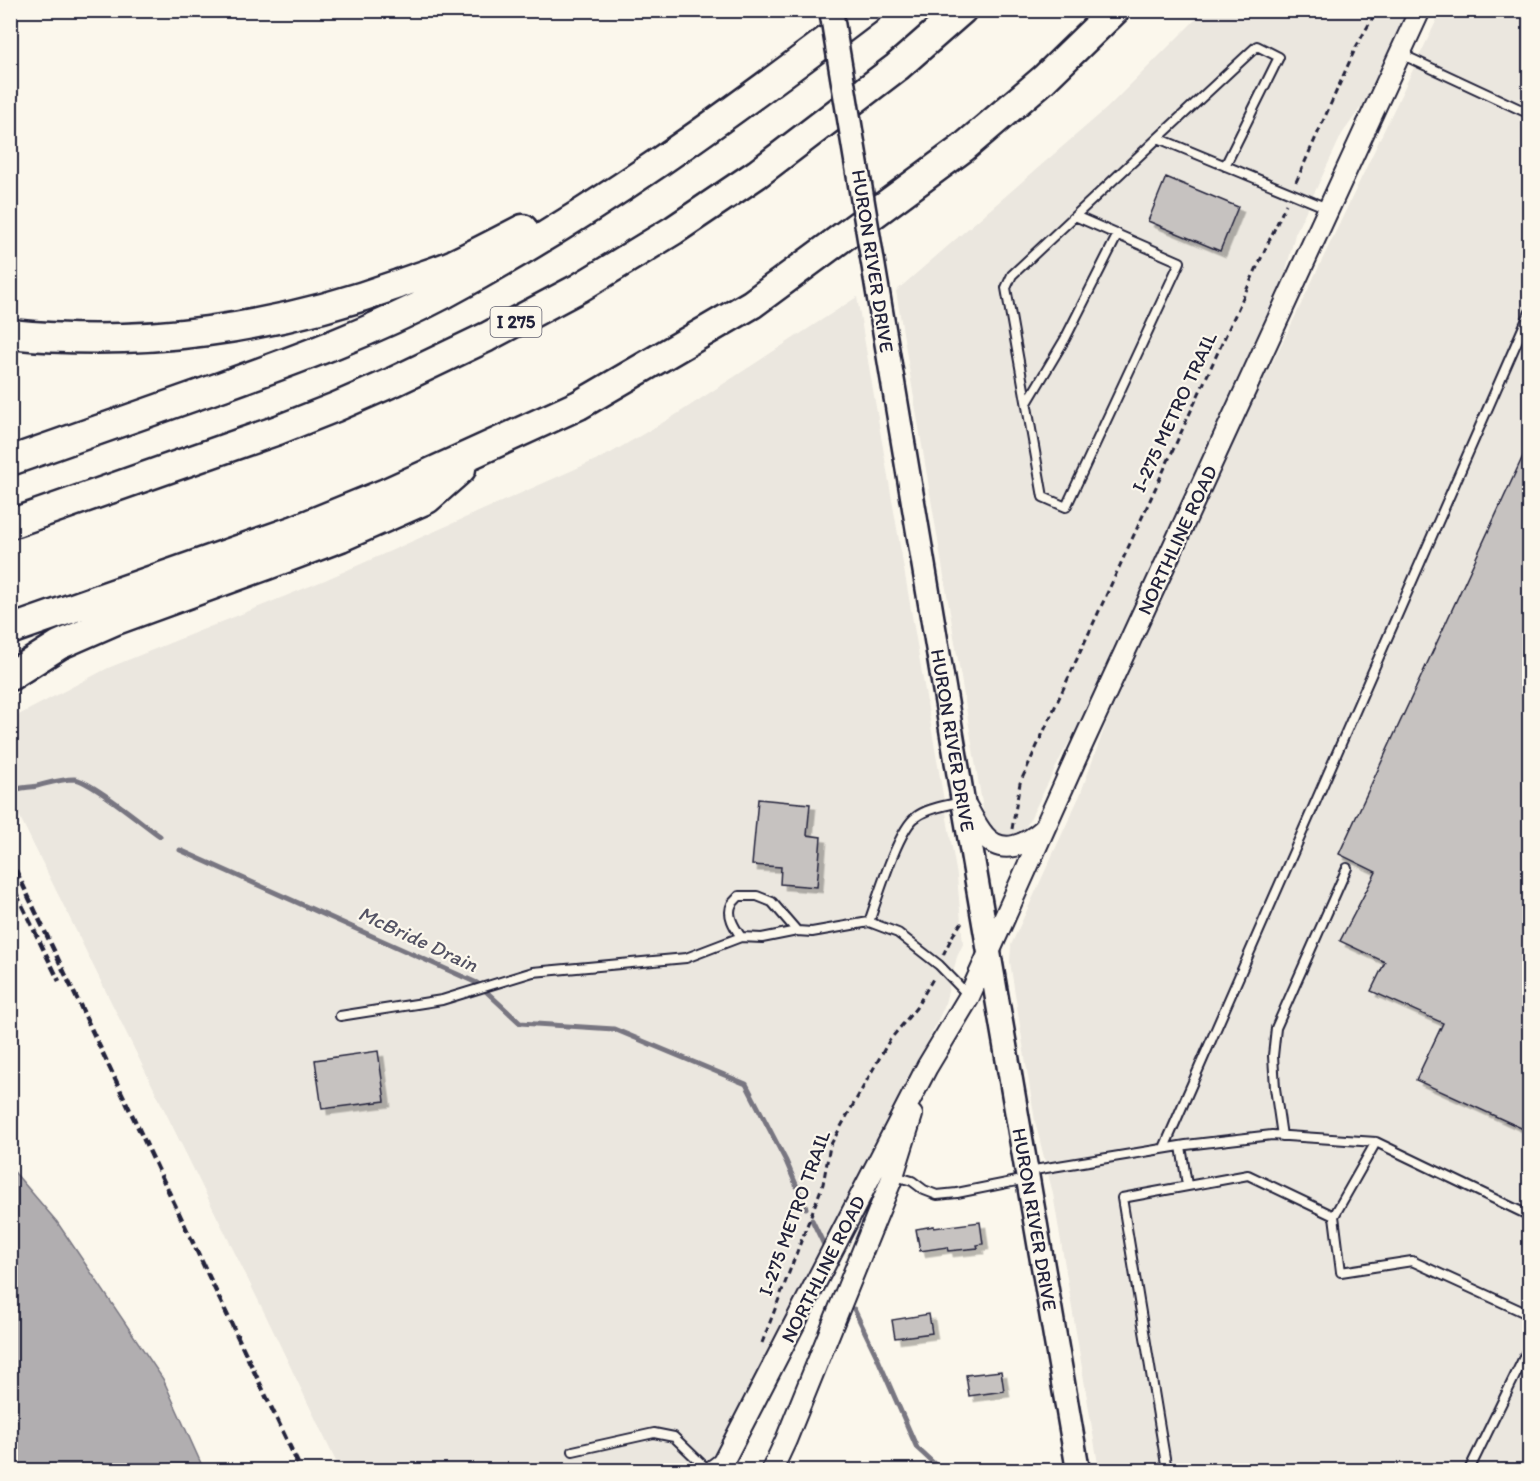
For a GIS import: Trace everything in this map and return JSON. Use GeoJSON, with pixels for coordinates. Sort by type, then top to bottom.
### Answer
{"type":"FeatureCollection","features":[{"type":"Feature","properties":{"kind":"highway"},"geometry":{"type":"LineString","coordinates":[[10,461],[288,363],[383,324],[443,295],[534,243],[611,195],[784,73],[867,10]]}},
{"type":"Feature","properties":{"kind":"highway","name":"I 275"},"geometry":{"type":"LineString","coordinates":[[10,524],[278,430],[336,407],[487,337],[579,288],[674,230],[757,174],[897,67],[962,10]]}},
{"type":"Feature","properties":{"kind":"highway"},"geometry":{"type":"LineString","coordinates":[[10,630],[295,530],[386,493],[579,405],[752,304],[963,148],[1044,79],[1115,10]]}},
{"type":"Feature","properties":{"kind":"highway"},"geometry":{"type":"LineString","coordinates":[[10,334],[95,339],[191,333],[258,322],[367,296],[471,255],[571,203],[678,135],[718,120]]}},
{"type":"Feature","properties":{"kind":"highway"},"geometry":{"type":"LineString","coordinates":[[10,676],[58,645],[116,620],[267,566],[427,499],[483,449]]}},
{"type":"Feature","properties":{"kind":"main road","name":"HURON RIVER DRIVE"},"geometry":{"type":"LineString","coordinates":[[831,10],[1078,1470]]}},
{"type":"Feature","properties":{"kind":"street","name":"NORTHLINE ROAD"},"geometry":{"type":"LineString","coordinates":[[719,1470],[927,1067],[969,997],[1420,10]]}},
{"type":"Feature","properties":{"kind":"street"},"geometry":{"type":"LineString","coordinates":[[963,801],[986,837],[1000,846],[1025,843],[1046,827]]}},
{"type":"Feature","properties":{"kind":"street","name":"NORTHLINE ROAD"},"geometry":{"type":"LineString","coordinates":[[772,1470],[893,1176],[927,1067]]}},
{"type":"Feature","properties":{"kind":"lane"},"geometry":{"type":"LineString","coordinates":[[1076,216],[1180,262],[1066,507],[1043,497],[1006,288],[1012,275],[1257,46],[1278,57],[1224,166]]}},
{"type":"Feature","properties":{"kind":"lane"},"geometry":{"type":"LineString","coordinates":[[1400,54],[1530,114]]}},
{"type":"Feature","properties":{"kind":"lane"},"geometry":{"type":"LineString","coordinates":[[1158,138],[1329,208]]}},
{"type":"Feature","properties":{"kind":"lane"},"geometry":{"type":"LineString","coordinates":[[1027,403],[1065,339],[1118,234]]}},
{"type":"Feature","properties":{"kind":"lane"},"geometry":{"type":"LineString","coordinates":[[1164,1148],[1530,312]]}},
{"type":"Feature","properties":{"kind":"lane"},"geometry":{"type":"LineString","coordinates":[[869,922],[901,836],[914,817],[963,801]]}},
{"type":"Feature","properties":{"kind":"lane"},"geometry":{"type":"LineString","coordinates":[[1282,1136],[1273,1056],[1276,1028],[1347,868]]}},
{"type":"Feature","properties":{"kind":"lane"},"geometry":{"type":"LineString","coordinates":[[741,937],[734,928],[730,916],[732,904],[740,896],[757,896],[772,902],[797,931]]}},
{"type":"Feature","properties":{"kind":"lane"},"geometry":{"type":"LineString","coordinates":[[340,1016],[442,1000],[533,972],[686,958],[741,937],[762,938],[869,922],[898,933],[933,960],[969,997]]}},
{"type":"Feature","properties":{"kind":"lane"},"geometry":{"type":"LineString","coordinates":[[893,1176],[912,1182],[937,1195],[957,1193],[1027,1175],[1164,1148],[1272,1135],[1376,1142],[1530,1216]]}},
{"type":"Feature","properties":{"kind":"lane"},"geometry":{"type":"LineString","coordinates":[[1376,1142],[1334,1216],[1341,1272],[1412,1261],[1530,1315]]}},
{"type":"Feature","properties":{"kind":"lane"},"geometry":{"type":"LineString","coordinates":[[1181,1146],[1187,1185]]}},
{"type":"Feature","properties":{"kind":"lane"},"geometry":{"type":"LineString","coordinates":[[1167,1470],[1122,1198],[1248,1175],[1334,1216]]}},
{"type":"Feature","properties":{"kind":"lane"},"geometry":{"type":"LineString","coordinates":[[1469,1470],[1530,1345]]}},
{"type":"Feature","properties":{"kind":"lane"},"geometry":{"type":"LineString","coordinates":[[573,1451],[654,1433],[674,1437],[706,1468],[728,1452]]}},
{"type":"Feature","properties":{"kind":"path","name":"I-275 METRO TRAIL"},"geometry":{"type":"LineString","coordinates":[[1012,830],[1020,783],[1356,47],[1377,10]]}},
{"type":"Feature","properties":{"kind":"path"},"geometry":{"type":"LineString","coordinates":[[942,957],[962,923]]}},
{"type":"Feature","properties":{"kind":"path","name":"I-275 METRO TRAIL"},"geometry":{"type":"LineString","coordinates":[[760,1349],[824,1184],[830,1146],[889,1041],[916,1008],[934,978]]}},
{"type":"Feature","properties":{"kind":"shaded area"},"geometry":{"type":"Polygon","coordinates":[[[1204,11],[1409,11],[1371,93],[1342,134],[1295,234],[1283,283],[1083,719],[1064,751],[1025,829],[1013,837],[1002,835],[986,822],[983,809],[896,291],[1106,109],[1204,11]]]}},
{"type":"Feature","properties":{"kind":"shaded area"},"geometry":{"type":"Polygon","coordinates":[[[1441,11],[1529,11],[1529,1470],[1099,1470],[1053,1194],[1035,1121],[1010,962],[1011,945],[1080,795],[1107,721],[1240,427],[1441,11]]]}},
{"type":"Feature","properties":{"kind":"shaded area"},"geometry":{"type":"Polygon","coordinates":[[[857,297],[957,876],[963,944],[957,957],[944,1007],[839,1233],[724,1470],[340,1470],[11,799],[11,719],[108,668],[325,580],[609,454],[674,416],[857,297]]]}},
{"type":"Feature","properties":{"kind":"shaded area"},"geometry":{"type":"Polygon","coordinates":[[[10,1167],[57,1222],[163,1379],[204,1470],[11,1470],[10,1167]]]}},
{"type":"Feature","properties":{"kind":"building"},"geometry":{"type":"Polygon","coordinates":[[[1166,177],[1238,207],[1220,251],[1148,221],[1166,177]]]}},
{"type":"Feature","properties":{"kind":"building"},"geometry":{"type":"Polygon","coordinates":[[[1530,441],[1530,1132],[1416,1080],[1443,1023],[1371,991],[1385,962],[1340,941],[1376,872],[1339,854],[1530,441]]]}},
{"type":"Feature","properties":{"kind":"building"},"geometry":{"type":"Polygon","coordinates":[[[758,799],[810,804],[807,835],[821,837],[817,887],[780,884],[781,867],[752,865],[758,799]]]}},
{"type":"Feature","properties":{"kind":"building"},"geometry":{"type":"Polygon","coordinates":[[[378,1051],[385,1101],[322,1109],[315,1060],[378,1051]]]}},
{"type":"Feature","properties":{"kind":"building"},"geometry":{"type":"Polygon","coordinates":[[[980,1222],[983,1244],[977,1245],[978,1248],[948,1251],[947,1247],[920,1251],[916,1229],[980,1222]]]}},
{"type":"Feature","properties":{"kind":"building"},"geometry":{"type":"Polygon","coordinates":[[[929,1314],[932,1333],[895,1338],[892,1320],[929,1314]]]}},
{"type":"Feature","properties":{"kind":"building"},"geometry":{"type":"Polygon","coordinates":[[[1001,1371],[1004,1391],[969,1396],[966,1375],[1001,1371]]]}},
{"type":"Feature","properties":{"kind":"waterway","name":"McBride Drain"},"geometry":{"type":"LineString","coordinates":[[10,792],[60,780],[82,781],[160,836]]}},
{"type":"Feature","properties":{"kind":"waterway","name":"McBride Drain"},"geometry":{"type":"LineString","coordinates":[[180,850],[477,983],[520,1023],[614,1029],[746,1084],[786,1161],[806,1208]]}},
{"type":"Feature","properties":{"kind":"waterway","name":"McBride Drain"},"geometry":{"type":"LineString","coordinates":[[812,1220],[827,1251]]}},
{"type":"Feature","properties":{"kind":"waterway","name":"McBride Drain"},"geometry":{"type":"LineString","coordinates":[[854,1309],[917,1448],[941,1470]]}},
{"type":"Feature","properties":{"kind":"railway"},"geometry":{"type":"LineString","coordinates":[[10,858],[301,1470]]}},
{"type":"Feature","properties":{"kind":"railway"},"geometry":{"type":"LineString","coordinates":[[10,881],[59,981]]}}]}
